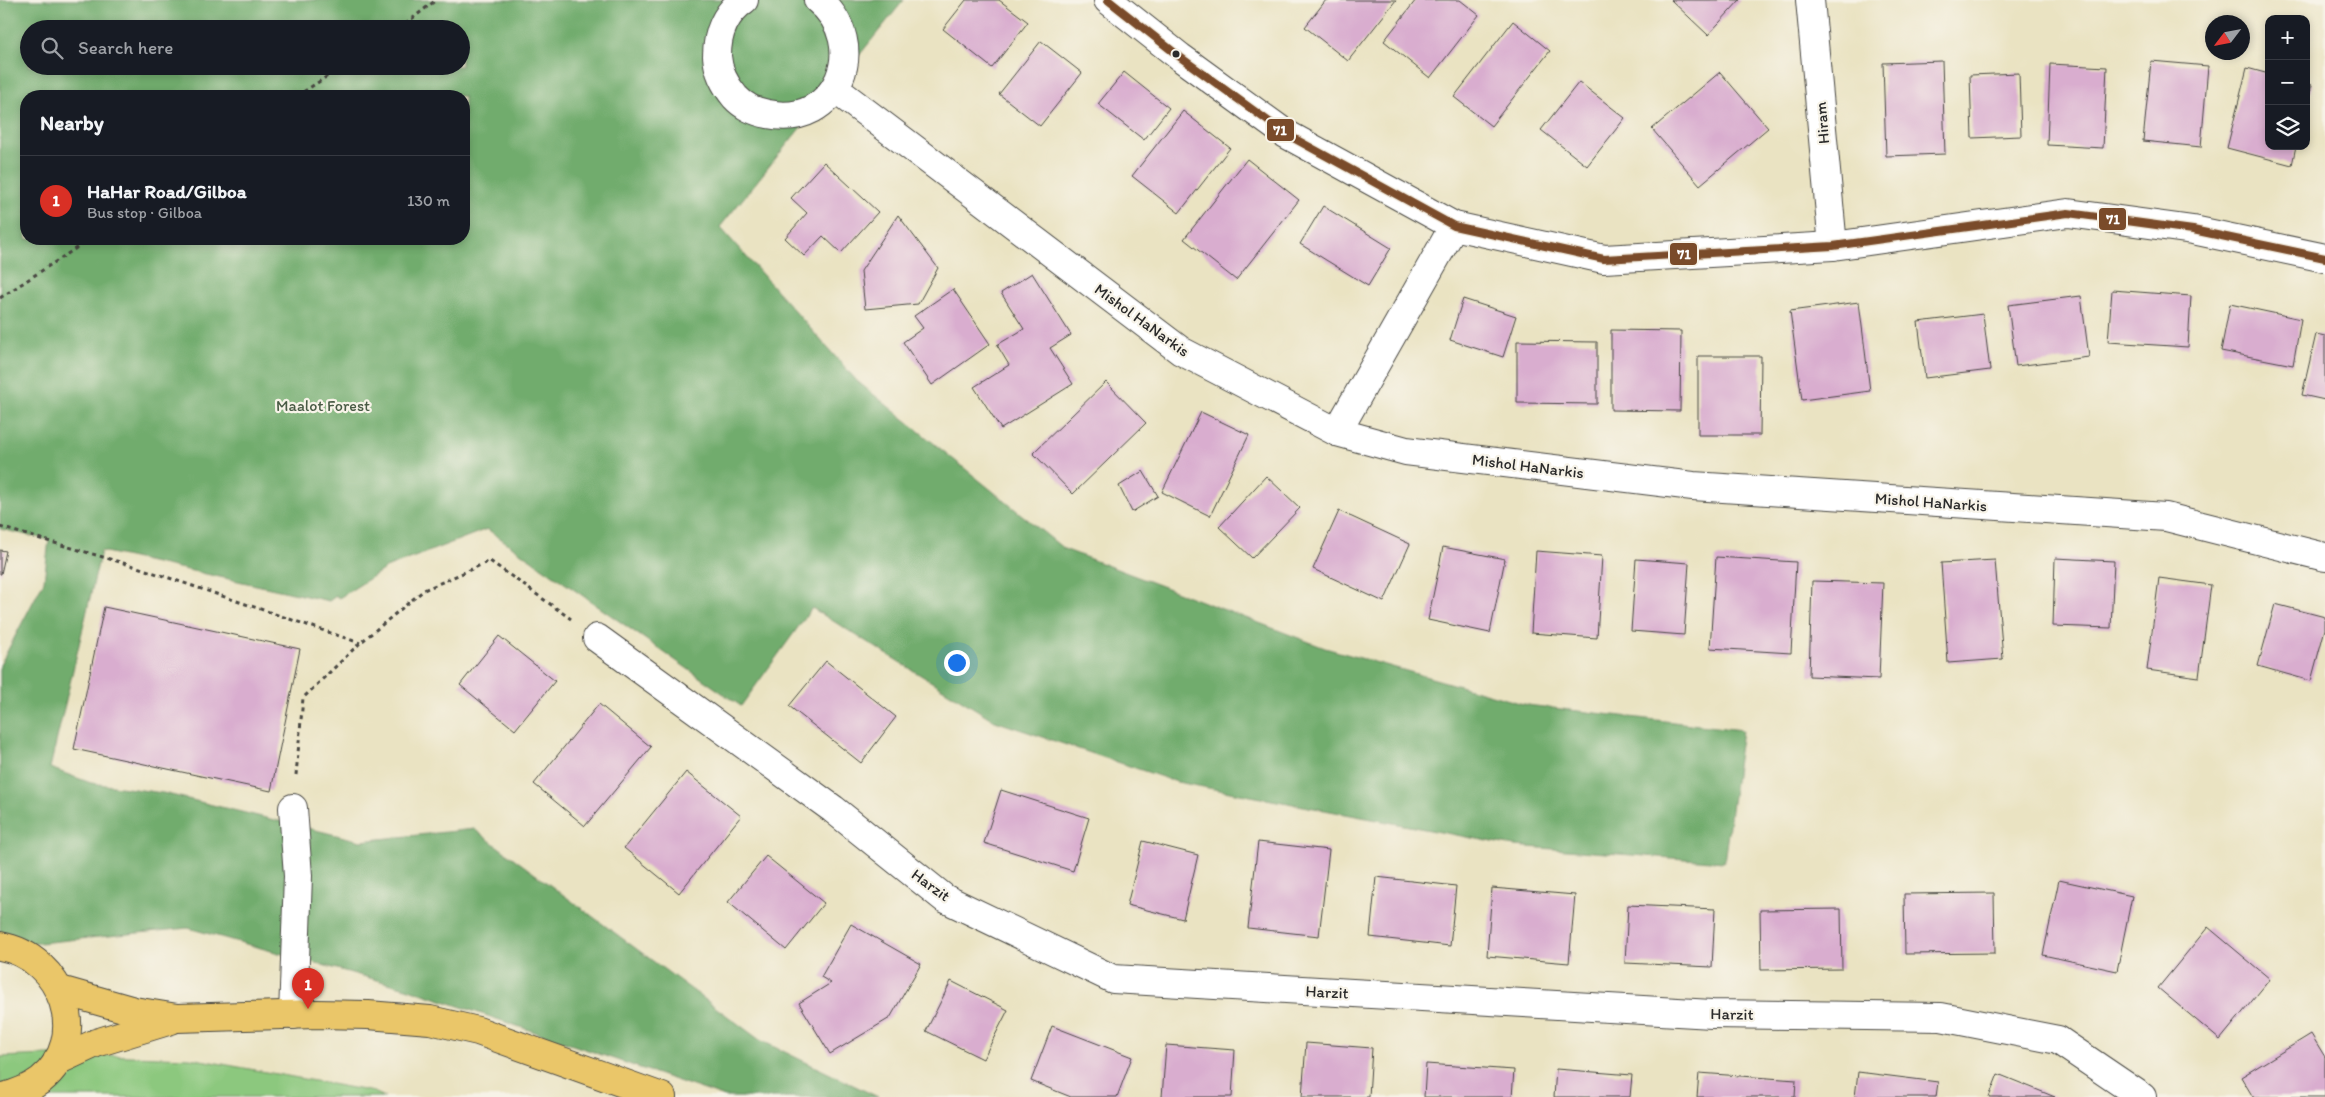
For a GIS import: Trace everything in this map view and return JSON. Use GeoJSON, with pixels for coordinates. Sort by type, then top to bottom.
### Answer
{"type":"FeatureCollection","features":[{"type":"Feature","properties":{"kind":"main road"},"geometry":{"type":"LineString","coordinates":[[0,946],[26,954],[46,969],[60,990],[66,1013],[66,1038],[57,1061],[41,1080],[14,1096]]}},
{"type":"Feature","properties":{"kind":"main road"},"geometry":{"type":"LineString","coordinates":[[60,990],[134,1011],[177,1018],[293,1014],[368,1015],[430,1020],[478,1031],[662,1097]]}},
{"type":"Feature","properties":{"kind":"main road"},"geometry":{"type":"LineString","coordinates":[[57,1061],[96,1043],[177,1018]]}},
{"type":"Feature","properties":{"kind":"street"},"geometry":{"type":"LineString","coordinates":[[744,0],[735,6],[724,22],[717,43],[717,64],[725,85],[739,102],[758,112],[779,117],[801,114],[820,104],[835,89],[844,69],[846,48],[841,28],[830,10],[818,0]]}},
{"type":"Feature","properties":{"kind":"street"},"geometry":{"type":"LineString","coordinates":[[1108,0],[1180,57],[1286,134],[1454,226],[1604,259],[1834,246],[2068,213],[2193,230],[2325,258]]}},
{"type":"Feature","properties":{"kind":"street","name":"Hiram"},"geometry":{"type":"LineString","coordinates":[[1810,0],[1834,246]]}},
{"type":"Feature","properties":{"kind":"street","name":"Mishol HaNarkis"},"geometry":{"type":"LineString","coordinates":[[835,89],[1181,351],[1337,432],[1406,451],[1693,486],[2166,517],[2325,557]]}},
{"type":"Feature","properties":{"kind":"street"},"geometry":{"type":"LineString","coordinates":[[1337,432],[1454,226]]}},
{"type":"Feature","properties":{"kind":"street","name":"Harzit"},"geometry":{"type":"LineString","coordinates":[[598,638],[833,809],[944,898],[1113,979],[1712,1014],[1941,1017],[2058,1040],[2142,1097]]}},
{"type":"Feature","properties":{"kind":"street"},"geometry":{"type":"LineString","coordinates":[[293,808],[298,876],[293,1014]]}},
{"type":"Feature","properties":{"kind":"path"},"geometry":{"type":"LineString","coordinates":[[410,20],[436,0]]}},
{"type":"Feature","properties":{"kind":"path"},"geometry":{"type":"LineString","coordinates":[[306,90],[329,75]]}},
{"type":"Feature","properties":{"kind":"path"},"geometry":{"type":"LineString","coordinates":[[0,298],[81,245]]}},
{"type":"Feature","properties":{"kind":"path"},"geometry":{"type":"LineString","coordinates":[[0,527],[137,567],[360,643]]}},
{"type":"Feature","properties":{"kind":"path"},"geometry":{"type":"LineString","coordinates":[[293,808],[303,698],[360,643],[424,590],[490,561],[598,638]]}},
{"type":"Feature","properties":{"kind":"green space","name":"Maalot Forest"},"geometry":{"type":"Polygon","coordinates":[[[0,0],[904,0],[720,227],[857,381],[1064,549],[1325,648],[1527,705],[1742,730],[1724,862],[1514,846],[1177,782],[995,721],[812,608],[741,706],[487,529],[386,568],[339,598],[336,596],[329,601],[101,551],[50,768],[91,783],[163,793],[361,841],[474,829],[760,1040],[878,1097],[725,1097],[406,988],[188,928],[0,947],[0,665],[44,581],[49,540],[0,529],[0,0]]]}},
{"type":"Feature","properties":{"kind":"green space"},"geometry":{"type":"Polygon","coordinates":[[[71,1054],[190,1058],[374,1092],[385,1097],[0,1097],[0,1057],[71,1054]]]}},
{"type":"Feature","properties":{"kind":"building"},"geometry":{"type":"Polygon","coordinates":[[[966,0],[999,0],[1028,22],[992,68],[943,29],[966,0]]]}},
{"type":"Feature","properties":{"kind":"building"},"geometry":{"type":"Polygon","coordinates":[[[1326,0],[1396,0],[1348,61],[1305,27],[1326,0]]]}},
{"type":"Feature","properties":{"kind":"building"},"geometry":{"type":"Polygon","coordinates":[[[1416,0],[1460,0],[1479,15],[1430,78],[1384,41],[1416,0]]]}},
{"type":"Feature","properties":{"kind":"building"},"geometry":{"type":"Polygon","coordinates":[[[1671,0],[1740,0],[1708,35],[1671,0]]]}},
{"type":"Feature","properties":{"kind":"building"},"geometry":{"type":"Polygon","coordinates":[[[1513,21],[1550,51],[1491,126],[1454,97],[1513,21]]]}},
{"type":"Feature","properties":{"kind":"building"},"geometry":{"type":"Polygon","coordinates":[[[1041,41],[1082,73],[1040,126],[999,94],[1041,41]]]}},
{"type":"Feature","properties":{"kind":"building"},"geometry":{"type":"Polygon","coordinates":[[[1942,61],[1945,154],[1886,156],[1883,63],[1942,61]]]}},
{"type":"Feature","properties":{"kind":"building"},"geometry":{"type":"Polygon","coordinates":[[[2151,61],[2208,66],[2201,147],[2143,141],[2151,61]]]}},
{"type":"Feature","properties":{"kind":"building"},"geometry":{"type":"Polygon","coordinates":[[[2050,64],[2107,67],[2103,148],[2047,145],[2050,64]]]}},
{"type":"Feature","properties":{"kind":"building"},"geometry":{"type":"Polygon","coordinates":[[[2247,68],[2265,73],[2265,150],[2295,150],[2292,165],[2227,148],[2247,68]]]}},
{"type":"Feature","properties":{"kind":"building"},"geometry":{"type":"Polygon","coordinates":[[[1124,72],[1169,108],[1144,140],[1098,104],[1124,72]]]}},
{"type":"Feature","properties":{"kind":"building"},"geometry":{"type":"Polygon","coordinates":[[[1720,72],[1768,128],[1700,185],[1652,129],[1720,72]]]}},
{"type":"Feature","properties":{"kind":"building"},"geometry":{"type":"Polygon","coordinates":[[[2019,73],[2021,136],[1972,138],[1970,75],[2019,73]]]}},
{"type":"Feature","properties":{"kind":"building"},"geometry":{"type":"Polygon","coordinates":[[[1579,82],[1625,118],[1587,166],[1541,130],[1579,82]]]}},
{"type":"Feature","properties":{"kind":"building"},"geometry":{"type":"Polygon","coordinates":[[[1183,111],[1230,148],[1179,213],[1132,176],[1183,111]]]}},
{"type":"Feature","properties":{"kind":"building"},"geometry":{"type":"Polygon","coordinates":[[[1247,159],[1299,200],[1236,280],[1184,239],[1247,159]]]}},
{"type":"Feature","properties":{"kind":"building"},"geometry":{"type":"Polygon","coordinates":[[[824,162],[878,212],[841,253],[823,236],[804,256],[785,238],[807,213],[791,198],[824,162]]]}},
{"type":"Feature","properties":{"kind":"building"},"geometry":{"type":"Polygon","coordinates":[[[1323,206],[1391,248],[1368,286],[1300,244],[1323,206]]]}},
{"type":"Feature","properties":{"kind":"building"},"geometry":{"type":"Polygon","coordinates":[[[898,215],[938,268],[918,304],[865,309],[861,271],[898,215]]]}},
{"type":"Feature","properties":{"kind":"building"},"geometry":{"type":"Polygon","coordinates":[[[1032,273],[1071,335],[1050,348],[1073,384],[1001,429],[974,387],[1009,365],[997,345],[1024,329],[1001,293],[1032,273]]]}},
{"type":"Feature","properties":{"kind":"building"},"geometry":{"type":"Polygon","coordinates":[[[953,289],[990,344],[932,385],[903,342],[923,328],[914,316],[953,289]]]}},
{"type":"Feature","properties":{"kind":"building"},"geometry":{"type":"Polygon","coordinates":[[[2112,290],[2191,296],[2188,347],[2108,342],[2112,290]]]}},
{"type":"Feature","properties":{"kind":"building"},"geometry":{"type":"Polygon","coordinates":[[[2081,296],[2089,357],[2016,366],[2008,305],[2081,296]]]}},
{"type":"Feature","properties":{"kind":"building"},"geometry":{"type":"Polygon","coordinates":[[[1463,299],[1516,316],[1503,357],[1450,340],[1463,299]]]}},
{"type":"Feature","properties":{"kind":"building"},"geometry":{"type":"Polygon","coordinates":[[[1859,302],[1870,391],[1802,400],[1790,311],[1859,302]]]}},
{"type":"Feature","properties":{"kind":"building"},"geometry":{"type":"Polygon","coordinates":[[[2230,304],[2301,319],[2293,365],[2221,351],[2230,304]]]}},
{"type":"Feature","properties":{"kind":"building"},"geometry":{"type":"Polygon","coordinates":[[[1983,314],[1990,370],[1925,378],[1918,322],[1983,314]]]}},
{"type":"Feature","properties":{"kind":"building"},"geometry":{"type":"Polygon","coordinates":[[[1611,330],[1681,331],[1680,411],[1611,410],[1611,330]]]}},
{"type":"Feature","properties":{"kind":"building"},"geometry":{"type":"Polygon","coordinates":[[[2316,334],[2325,336],[2325,400],[2302,395],[2316,334]]]}},
{"type":"Feature","properties":{"kind":"building"},"geometry":{"type":"Polygon","coordinates":[[[1517,341],[1597,342],[1597,404],[1517,403],[1517,341]]]}},
{"type":"Feature","properties":{"kind":"building"},"geometry":{"type":"Polygon","coordinates":[[[1698,356],[1761,356],[1760,435],[1698,435],[1698,356]]]}},
{"type":"Feature","properties":{"kind":"building"},"geometry":{"type":"Polygon","coordinates":[[[1106,382],[1146,423],[1073,494],[1033,453],[1106,382]]]}},
{"type":"Feature","properties":{"kind":"building"},"geometry":{"type":"Polygon","coordinates":[[[1201,412],[1249,435],[1210,516],[1162,492],[1201,412]]]}},
{"type":"Feature","properties":{"kind":"building"},"geometry":{"type":"Polygon","coordinates":[[[1143,471],[1158,496],[1132,512],[1119,486],[1143,471]]]}},
{"type":"Feature","properties":{"kind":"building"},"geometry":{"type":"Polygon","coordinates":[[[1266,476],[1300,508],[1252,558],[1219,527],[1266,476]]]}},
{"type":"Feature","properties":{"kind":"building"},"geometry":{"type":"Polygon","coordinates":[[[1339,511],[1410,544],[1384,602],[1313,569],[1339,511]]]}},
{"type":"Feature","properties":{"kind":"building"},"geometry":{"type":"Polygon","coordinates":[[[1443,547],[1505,559],[1490,633],[1428,620],[1443,547]]]}},
{"type":"Feature","properties":{"kind":"building"},"geometry":{"type":"Polygon","coordinates":[[[0,550],[6,551],[1,574],[0,574],[0,550]]]}},
{"type":"Feature","properties":{"kind":"building"},"geometry":{"type":"Polygon","coordinates":[[[1536,551],[1602,556],[1597,638],[1531,633],[1536,551]]]}},
{"type":"Feature","properties":{"kind":"building"},"geometry":{"type":"Polygon","coordinates":[[[1716,557],[1796,562],[1791,653],[1710,648],[1716,557]]]}},
{"type":"Feature","properties":{"kind":"building"},"geometry":{"type":"Polygon","coordinates":[[[2055,558],[2114,561],[2111,628],[2053,626],[2055,558]]]}},
{"type":"Feature","properties":{"kind":"building"},"geometry":{"type":"Polygon","coordinates":[[[1636,559],[1689,563],[1684,635],[1631,631],[1636,559]]]}},
{"type":"Feature","properties":{"kind":"building"},"geometry":{"type":"Polygon","coordinates":[[[1995,560],[2003,659],[1948,663],[1941,563],[1995,560]]]}},
{"type":"Feature","properties":{"kind":"building"},"geometry":{"type":"Polygon","coordinates":[[[2159,578],[2211,585],[2199,677],[2147,670],[2159,578]]]}},
{"type":"Feature","properties":{"kind":"building"},"geometry":{"type":"Polygon","coordinates":[[[1812,581],[1883,583],[1879,679],[1809,676],[1812,581]]]}},
{"type":"Feature","properties":{"kind":"building"},"geometry":{"type":"Polygon","coordinates":[[[2275,604],[2325,617],[2325,629],[2311,681],[2258,666],[2275,604]]]}},
{"type":"Feature","properties":{"kind":"building"},"geometry":{"type":"Polygon","coordinates":[[[104,607],[300,649],[271,791],[74,749],[104,607]]]}},
{"type":"Feature","properties":{"kind":"building"},"geometry":{"type":"Polygon","coordinates":[[[499,636],[555,681],[515,730],[460,685],[499,636]]]}},
{"type":"Feature","properties":{"kind":"building"},"geometry":{"type":"Polygon","coordinates":[[[826,661],[896,717],[861,763],[789,706],[826,661]]]}},
{"type":"Feature","properties":{"kind":"building"},"geometry":{"type":"Polygon","coordinates":[[[599,704],[651,747],[585,826],[534,784],[599,704]]]}},
{"type":"Feature","properties":{"kind":"building"},"geometry":{"type":"Polygon","coordinates":[[[686,772],[741,816],[679,893],[624,848],[686,772]]]}},
{"type":"Feature","properties":{"kind":"building"},"geometry":{"type":"Polygon","coordinates":[[[1001,790],[1089,818],[1073,871],[984,843],[1001,790]]]}},
{"type":"Feature","properties":{"kind":"building"},"geometry":{"type":"Polygon","coordinates":[[[1143,841],[1198,855],[1183,919],[1127,905],[1143,841]]]}},
{"type":"Feature","properties":{"kind":"building"},"geometry":{"type":"Polygon","coordinates":[[[1258,842],[1329,850],[1319,936],[1248,928],[1258,842]]]}},
{"type":"Feature","properties":{"kind":"building"},"geometry":{"type":"Polygon","coordinates":[[[766,856],[824,903],[786,950],[728,902],[766,856]]]}},
{"type":"Feature","properties":{"kind":"building"},"geometry":{"type":"Polygon","coordinates":[[[1376,877],[1456,886],[1450,946],[1370,937],[1376,877]]]}},
{"type":"Feature","properties":{"kind":"building"},"geometry":{"type":"Polygon","coordinates":[[[2059,880],[2132,896],[2117,971],[2043,955],[2059,880]]]}},
{"type":"Feature","properties":{"kind":"building"},"geometry":{"type":"Polygon","coordinates":[[[1492,888],[1575,895],[1569,963],[1487,956],[1492,888]]]}},
{"type":"Feature","properties":{"kind":"building"},"geometry":{"type":"Polygon","coordinates":[[[1994,893],[1995,953],[1905,954],[1904,894],[1994,893]]]}},
{"type":"Feature","properties":{"kind":"building"},"geometry":{"type":"Polygon","coordinates":[[[1628,905],[1715,909],[1712,967],[1625,963],[1628,905]]]}},
{"type":"Feature","properties":{"kind":"building"},"geometry":{"type":"Polygon","coordinates":[[[1841,909],[1842,969],[1761,970],[1760,910],[1841,909]]]}},
{"type":"Feature","properties":{"kind":"building"},"geometry":{"type":"Polygon","coordinates":[[[851,924],[921,964],[890,1018],[830,1054],[799,1003],[831,983],[821,977],[851,924]]]}},
{"type":"Feature","properties":{"kind":"building"},"geometry":{"type":"Polygon","coordinates":[[[2208,927],[2270,979],[2220,1040],[2158,988],[2208,927]]]}},
{"type":"Feature","properties":{"kind":"building"},"geometry":{"type":"Polygon","coordinates":[[[951,981],[1008,1010],[983,1059],[926,1031],[951,981]]]}},
{"type":"Feature","properties":{"kind":"building"},"geometry":{"type":"Polygon","coordinates":[[[1052,1026],[1132,1057],[1117,1097],[1071,1097],[1031,1081],[1052,1026]]]}},
{"type":"Feature","properties":{"kind":"building"},"geometry":{"type":"Polygon","coordinates":[[[2311,1034],[2325,1057],[2325,1097],[2253,1097],[2241,1077],[2311,1034]]]}},
{"type":"Feature","properties":{"kind":"building"},"geometry":{"type":"Polygon","coordinates":[[[1306,1043],[1372,1048],[1369,1097],[1302,1097],[1306,1043]]]}},
{"type":"Feature","properties":{"kind":"building"},"geometry":{"type":"Polygon","coordinates":[[[1166,1045],[1235,1050],[1232,1097],[1162,1097],[1166,1045]]]}},
{"type":"Feature","properties":{"kind":"building"},"geometry":{"type":"Polygon","coordinates":[[[1426,1064],[1514,1070],[1512,1097],[1424,1097],[1426,1064]]]}},
{"type":"Feature","properties":{"kind":"building"},"geometry":{"type":"Polygon","coordinates":[[[1556,1069],[1632,1075],[1630,1097],[1554,1097],[1556,1069]]]}},
{"type":"Feature","properties":{"kind":"building"},"geometry":{"type":"Polygon","coordinates":[[[1858,1072],[1938,1082],[1936,1097],[1855,1097],[1858,1072]]]}},
{"type":"Feature","properties":{"kind":"building"},"geometry":{"type":"Polygon","coordinates":[[[1699,1073],[1796,1080],[1795,1097],[1697,1097],[1699,1073]]]}},
{"type":"Feature","properties":{"kind":"building"},"geometry":{"type":"Polygon","coordinates":[[[1998,1074],[2055,1097],[1989,1097],[1998,1074]]]}},
{"type":"Feature","properties":{"kind":"transit line","name":"71"},"geometry":{"type":"LineString","coordinates":[[1108,0],[1180,57],[1286,134],[1454,226],[1604,259],[1833,246],[2068,213],[2193,230],[2325,258]]}},
{"type":"Feature","properties":{"kind":"place","name":"HaHar Road/Gilboa"},"geometry":{"type":"Point","coordinates":[308,1009]}}]}
